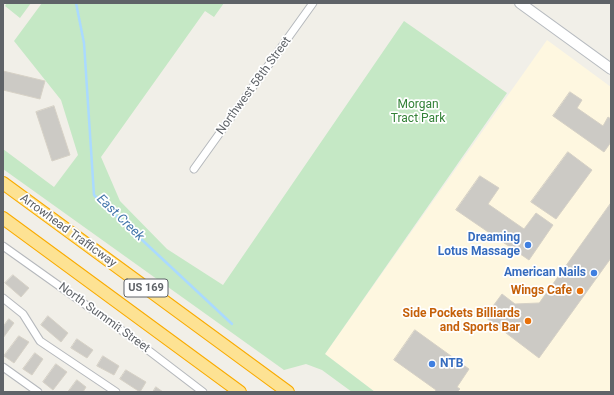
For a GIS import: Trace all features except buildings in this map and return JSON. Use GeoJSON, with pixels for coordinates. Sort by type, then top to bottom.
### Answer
{"type":"FeatureCollection","features":[{"type":"Feature","properties":{"kind":"highway","name":"Arrowhead Trafficway"},"geometry":{"type":"LineString","coordinates":[[3,183],[288,392]]}},
{"type":"Feature","properties":{"kind":"highway","name":"US 169"},"geometry":{"type":"LineString","coordinates":[[3,218],[240,392]]}},
{"type":"Feature","properties":{"kind":"street","name":"Northwest 58th Street"},"geometry":{"type":"LineString","coordinates":[[194,169],[313,3]]}},
{"type":"Feature","properties":{"kind":"street"},"geometry":{"type":"LineString","coordinates":[[520,3],[611,70]]}},
{"type":"Feature","properties":{"kind":"street","name":"North Summit Street"},"geometry":{"type":"LineString","coordinates":[[3,246],[131,337],[204,392]]}},
{"type":"Feature","properties":{"kind":"street"},"geometry":{"type":"LineString","coordinates":[[3,298],[23,314],[40,341],[116,392]]}},
{"type":"Feature","properties":{"kind":"street"},"geometry":{"type":"LineString","coordinates":[[3,366],[38,392]]}},
{"type":"Feature","properties":{"kind":"shaded area"},"geometry":{"type":"Polygon","coordinates":[[[547,40],[611,87],[611,392],[375,392],[325,354],[547,40]]]}},
{"type":"Feature","properties":{"kind":"green space"},"geometry":{"type":"Polygon","coordinates":[[[7,3],[31,3],[20,18],[5,6],[7,3]]]}},
{"type":"Feature","properties":{"kind":"green space","name":"Morgan Tract Park"},"geometry":{"type":"Polygon","coordinates":[[[42,3],[224,3],[214,17],[205,11],[101,157],[120,201],[167,249],[223,285],[404,21],[507,93],[325,354],[375,392],[352,392],[322,370],[306,364],[284,370],[3,169],[3,149],[54,187],[78,155],[61,100],[14,41],[42,3]]]}},
{"type":"Feature","properties":{"kind":"waterway","name":"East Creek"},"geometry":{"type":"LineString","coordinates":[[76,3],[84,43],[94,195],[232,324]]}},
{"type":"Feature","properties":{"kind":"place","name":"Dreaming Lotus Massage"},"geometry":{"type":"Point","coordinates":[528,245]}},
{"type":"Feature","properties":{"kind":"place","name":"American Nails"},"geometry":{"type":"Point","coordinates":[594,273]}},
{"type":"Feature","properties":{"kind":"place","name":"Wings Cafe"},"geometry":{"type":"Point","coordinates":[580,291]}},
{"type":"Feature","properties":{"kind":"place","name":"Side Pockets Billiards and Sports Bar"},"geometry":{"type":"Point","coordinates":[528,321]}},
{"type":"Feature","properties":{"kind":"place","name":"NTB"},"geometry":{"type":"Point","coordinates":[432,364]}}]}
